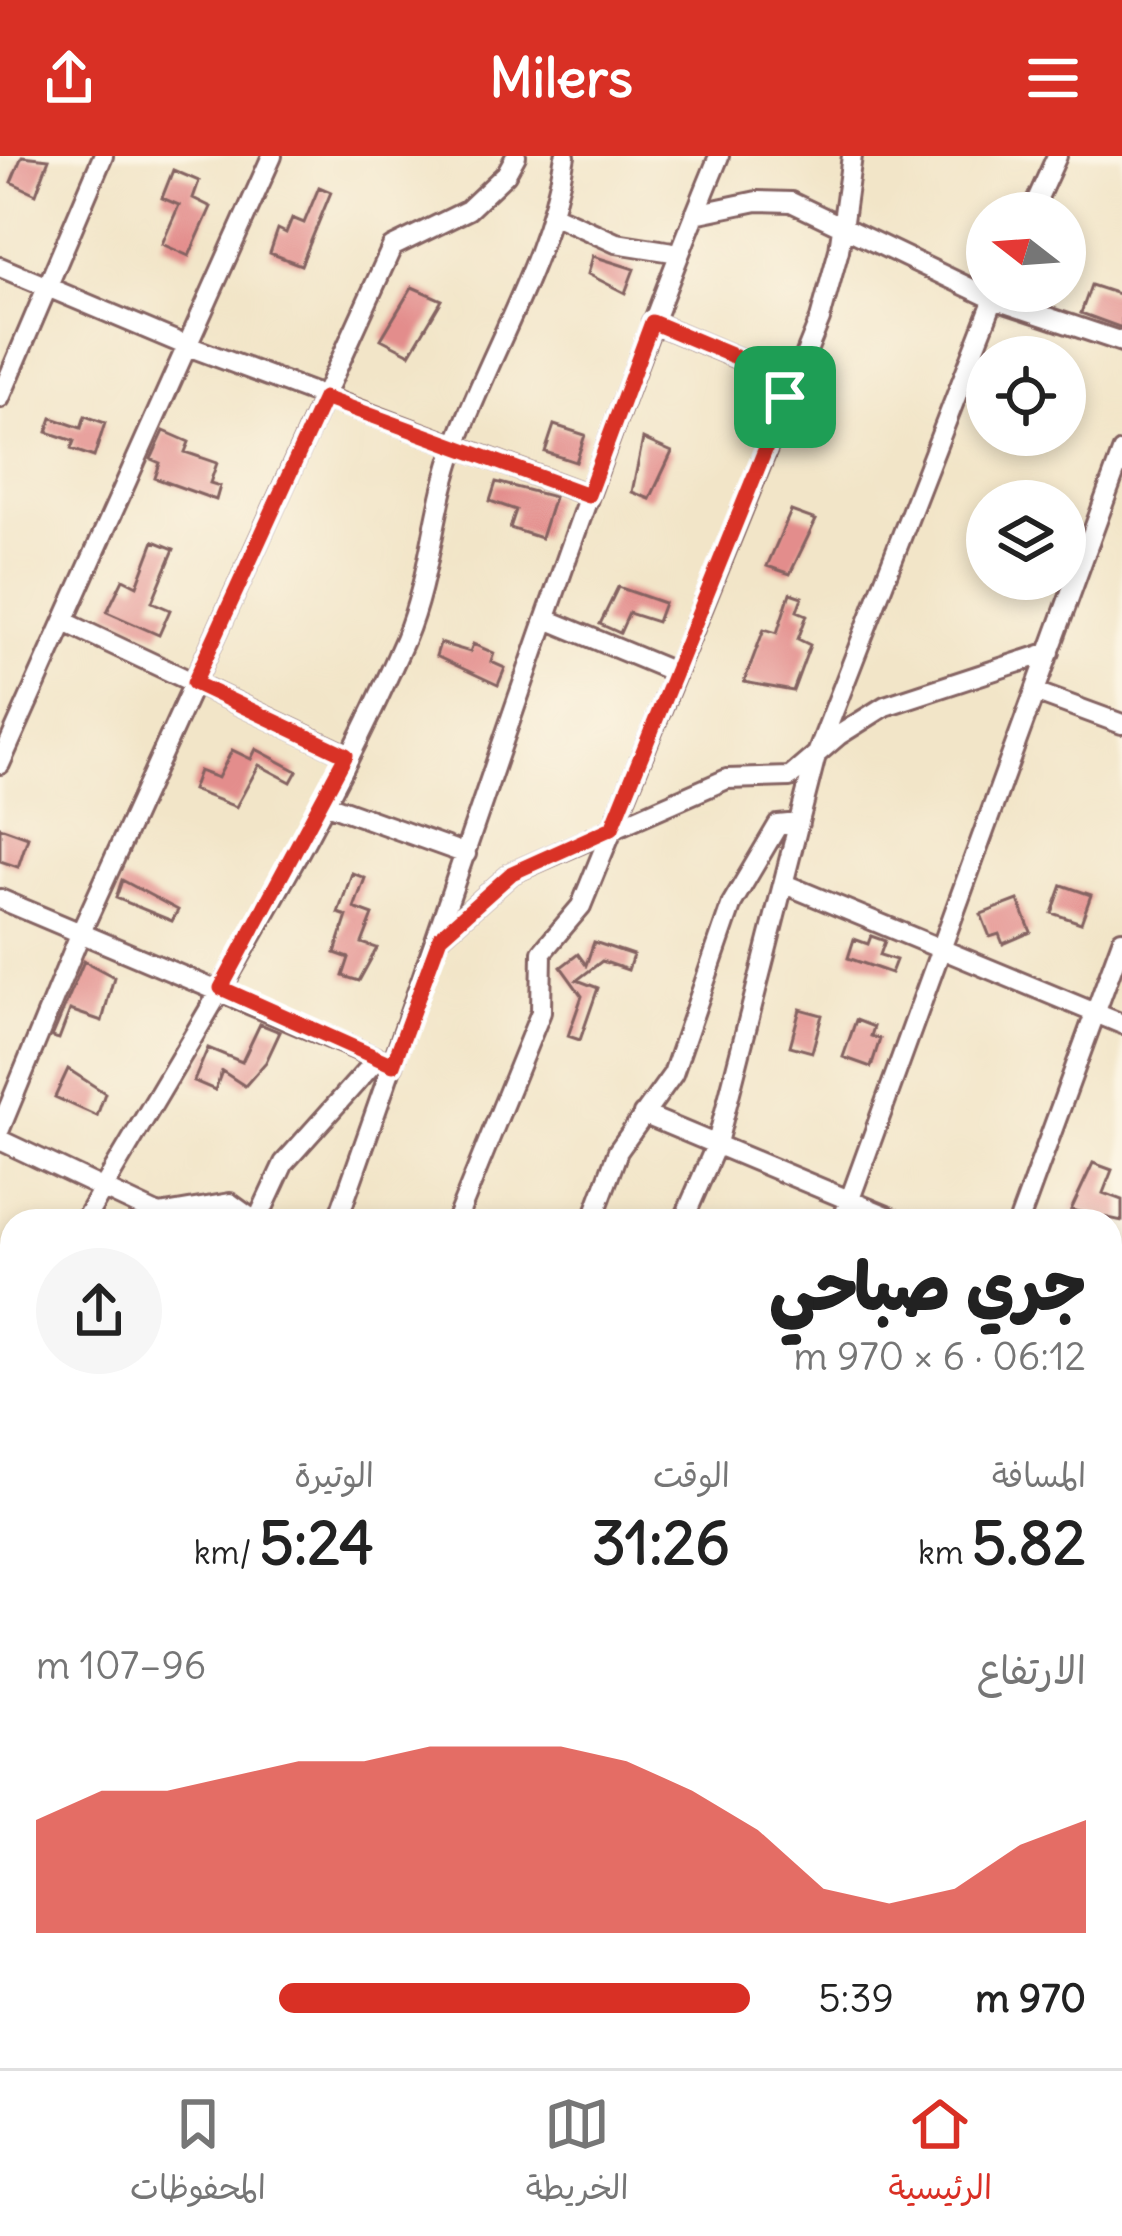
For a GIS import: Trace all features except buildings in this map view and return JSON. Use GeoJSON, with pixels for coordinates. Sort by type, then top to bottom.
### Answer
{"type":"FeatureCollection","features":[{"type":"Feature","properties":{"kind":"street"},"geometry":{"type":"LineString","coordinates":[[0,398],[104,156]]}},
{"type":"Feature","properties":{"kind":"street"},"geometry":{"type":"LineString","coordinates":[[0,764],[6,732],[65,622],[272,156]]}},
{"type":"Feature","properties":{"kind":"street"},"geometry":{"type":"LineString","coordinates":[[0,1130],[82,932],[392,247],[468,210],[495,186],[516,156]]}},
{"type":"Feature","properties":{"kind":"street"},"geometry":{"type":"LineString","coordinates":[[91,1209],[324,803],[411,623],[456,446],[513,323],[552,214],[565,156]]}},
{"type":"Feature","properties":{"kind":"street"},"geometry":{"type":"LineString","coordinates":[[341,1209],[386,1062],[440,937],[588,495],[719,156]]}},
{"type":"Feature","properties":{"kind":"street"},"geometry":{"type":"LineString","coordinates":[[461,1209],[541,1012],[542,952],[576,917],[831,284],[852,156]]}},
{"type":"Feature","properties":{"kind":"street"},"geometry":{"type":"LineString","coordinates":[[1041,192],[1057,156]]}},
{"type":"Feature","properties":{"kind":"street"},"geometry":{"type":"LineString","coordinates":[[695,214],[774,200],[966,282]]}},
{"type":"Feature","properties":{"kind":"street"},"geometry":{"type":"LineString","coordinates":[[552,214],[616,243],[679,253]]}},
{"type":"Feature","properties":{"kind":"street"},"geometry":{"type":"LineString","coordinates":[[0,267],[185,345],[588,495]]}},
{"type":"Feature","properties":{"kind":"street"},"geometry":{"type":"LineString","coordinates":[[688,1209],[717,1143],[787,885],[815,759],[988,312]]}},
{"type":"Feature","properties":{"kind":"street"},"geometry":{"type":"LineString","coordinates":[[1040,312],[1122,343]]}},
{"type":"Feature","properties":{"kind":"street"},"geometry":{"type":"LineString","coordinates":[[652,322],[793,381]]}},
{"type":"Feature","properties":{"kind":"street"},"geometry":{"type":"LineString","coordinates":[[846,1209],[944,952],[1122,452]]}},
{"type":"Feature","properties":{"kind":"street"},"geometry":{"type":"LineString","coordinates":[[546,619],[674,672]]}},
{"type":"Feature","properties":{"kind":"street"},"geometry":{"type":"LineString","coordinates":[[65,622],[346,755]]}},
{"type":"Feature","properties":{"kind":"street"},"geometry":{"type":"LineString","coordinates":[[440,937],[512,873],[727,779],[790,777],[839,734],[885,706],[1050,652]]}},
{"type":"Feature","properties":{"kind":"street"},"geometry":{"type":"LineString","coordinates":[[1035,692],[1122,724]]}},
{"type":"Feature","properties":{"kind":"street"},"geometry":{"type":"LineString","coordinates":[[324,803],[466,854]]}},
{"type":"Feature","properties":{"kind":"street"},"geometry":{"type":"LineString","coordinates":[[596,1209],[618,1150],[673,1073],[721,929],[743,881],[778,825],[799,823]]}},
{"type":"Feature","properties":{"kind":"street"},"geometry":{"type":"LineString","coordinates":[[787,885],[1122,1024]]}},
{"type":"Feature","properties":{"kind":"street"},"geometry":{"type":"LineString","coordinates":[[0,899],[221,988],[386,1062]]}},
{"type":"Feature","properties":{"kind":"street"},"geometry":{"type":"LineString","coordinates":[[1023,1209],[1122,940]]}},
{"type":"Feature","properties":{"kind":"street"},"geometry":{"type":"LineString","coordinates":[[262,1209],[284,1163],[386,1062]]}},
{"type":"Feature","properties":{"kind":"street"},"geometry":{"type":"LineString","coordinates":[[643,1114],[872,1209]]}},
{"type":"Feature","properties":{"kind":"street"},"geometry":{"type":"LineString","coordinates":[[0,1140],[146,1209]]}},
{"type":"Feature","properties":{"kind":"street"},"geometry":{"type":"LineString","coordinates":[[194,1209],[230,1203],[239,1209]]}},
{"type":"Feature","properties":{"kind":"route"},"geometry":{"type":"LineString","coordinates":[[652,322],[793,381],[785,397],[612,828],[512,873],[440,937],[393,1065],[221,988],[346,755],[194,683],[324,398],[588,495],[652,322]]}}]}
